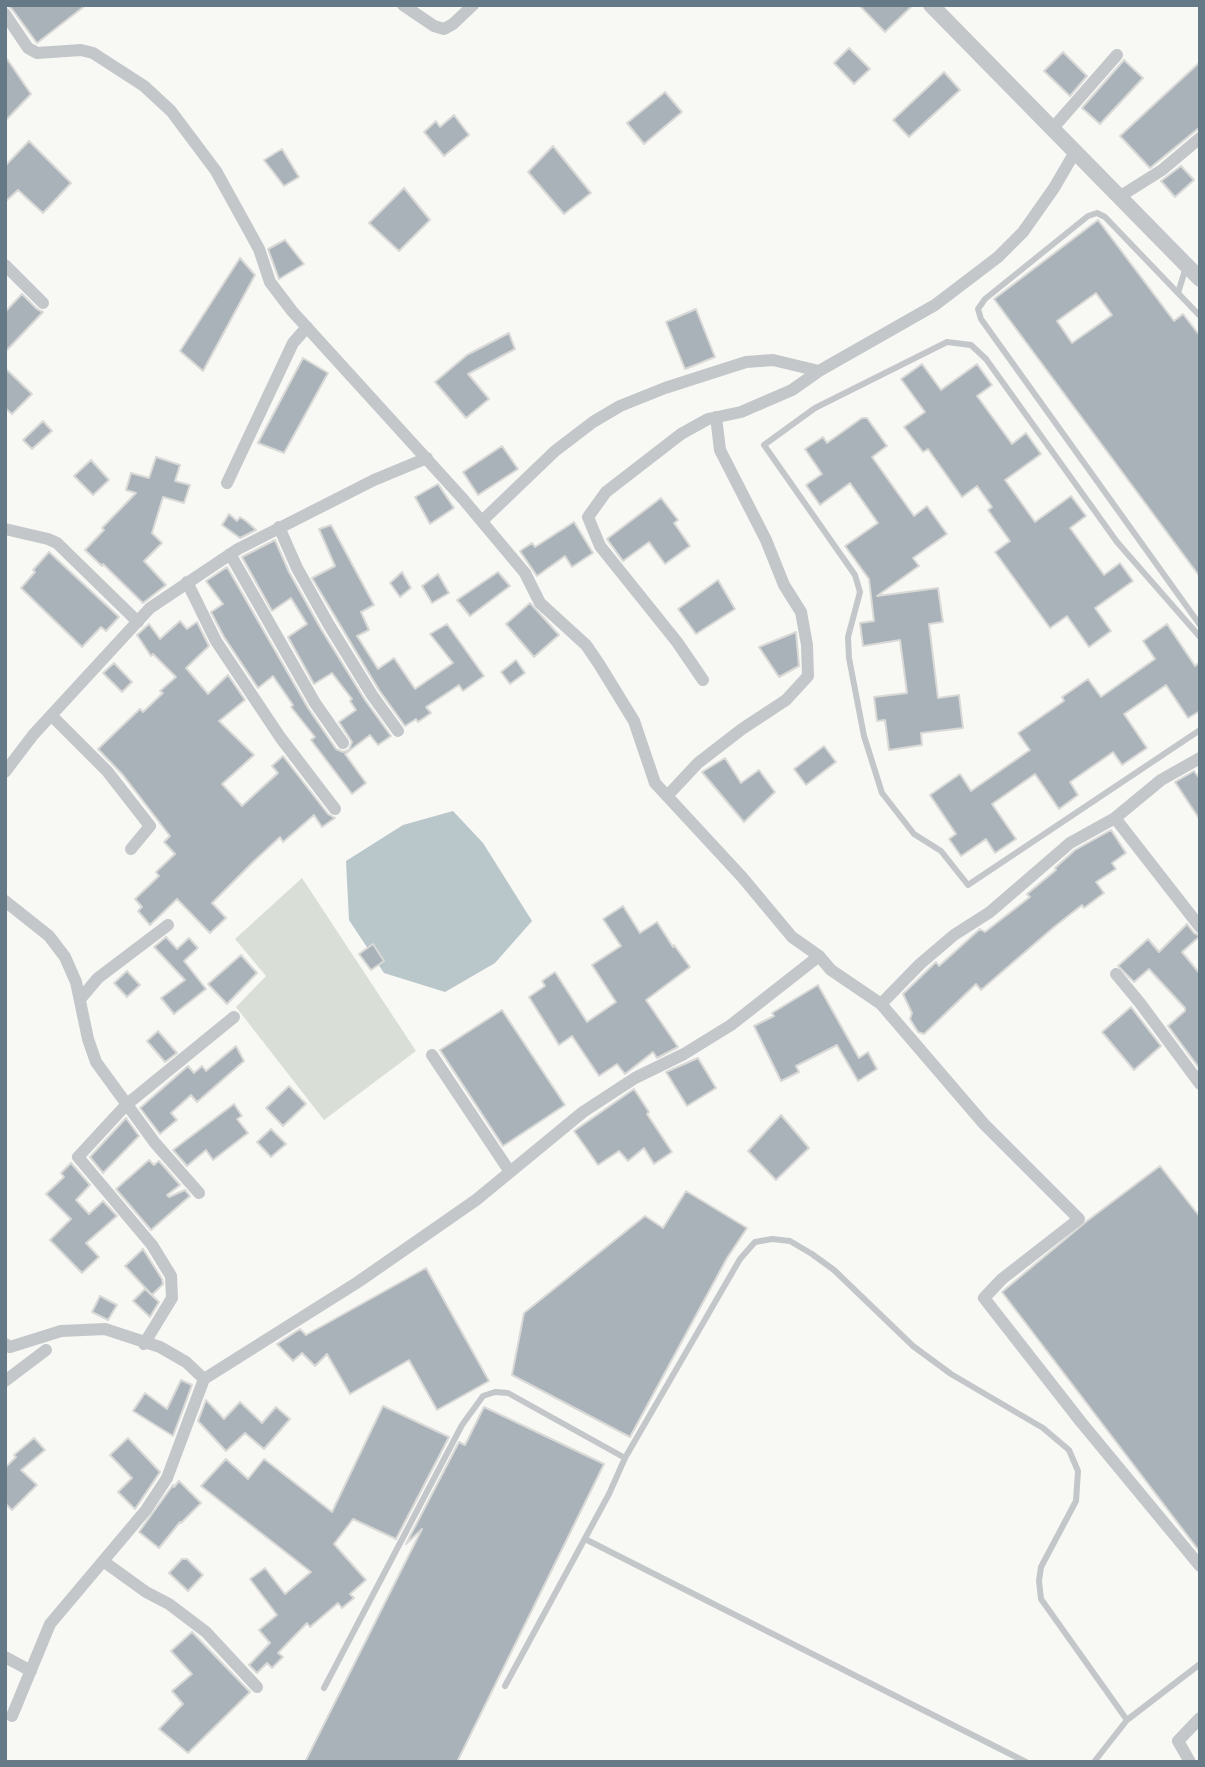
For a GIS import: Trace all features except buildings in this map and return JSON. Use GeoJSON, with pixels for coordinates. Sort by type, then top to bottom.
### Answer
{"type":"FeatureCollection","features":[{"type":"Feature","properties":{"kind":"street"},"geometry":{"type":"LineString","coordinates":[[403,5],[433,26],[444,29],[472,5]]}},
{"type":"Feature","properties":{"kind":"street"},"geometry":{"type":"LineString","coordinates":[[931,5],[1200,279]]}},
{"type":"Feature","properties":{"kind":"street"},"geometry":{"type":"LineString","coordinates":[[5,14],[28,48],[37,54],[81,50],[93,54],[144,86],[171,111],[198,144],[235,203],[259,248],[270,282],[525,573],[540,603],[586,645],[634,720],[655,783],[742,877],[792,937],[819,956],[831,970],[881,1004],[984,1124],[1079,1219],[1002,1279],[984,1298],[1098,1443],[1200,1566]]}},
{"type":"Feature","properties":{"kind":"street"},"geometry":{"type":"LineString","coordinates":[[1052,129],[1117,55]]}},
{"type":"Feature","properties":{"kind":"street"},"geometry":{"type":"LineString","coordinates":[[1119,197],[1162,170],[1200,138]]}},
{"type":"Feature","properties":{"kind":"street"},"geometry":{"type":"LineString","coordinates":[[703,680],[677,642],[600,546],[589,517],[606,492],[681,434],[716,417],[741,412],[792,390],[819,371],[934,305],[998,257],[1023,232],[1075,152]]}},
{"type":"Feature","properties":{"kind":"street"},"geometry":{"type":"LineString","coordinates":[[5,265],[43,303]]}},
{"type":"Feature","properties":{"kind":"street"},"geometry":{"type":"LineString","coordinates":[[227,483],[293,343],[307,327]]}},
{"type":"Feature","properties":{"kind":"street"},"geometry":{"type":"LineString","coordinates":[[482,522],[555,451],[593,422],[620,407],[676,384],[746,362],[773,360],[819,371]]}},
{"type":"Feature","properties":{"kind":"street"},"geometry":{"type":"LineString","coordinates":[[668,795],[698,763],[786,700],[808,676],[807,645],[801,612],[784,585],[766,540],[720,450],[716,417]]}},
{"type":"Feature","properties":{"kind":"street"},"geometry":{"type":"LineString","coordinates":[[5,772],[33,735],[149,608],[230,554],[279,527],[374,480],[427,458]]}},
{"type":"Feature","properties":{"kind":"street"},"geometry":{"type":"LineString","coordinates":[[279,527],[297,568],[329,625],[372,695],[398,731]]}},
{"type":"Feature","properties":{"kind":"street"},"geometry":{"type":"LineString","coordinates":[[5,528],[57,543],[138,622]]}},
{"type":"Feature","properties":{"kind":"street"},"geometry":{"type":"LineString","coordinates":[[230,554],[271,629],[342,743]]}},
{"type":"Feature","properties":{"kind":"street"},"geometry":{"type":"LineString","coordinates":[[187,582],[216,642],[280,737],[335,809]]}},
{"type":"Feature","properties":{"kind":"street"},"geometry":{"type":"LineString","coordinates":[[52,716],[107,771],[150,825],[131,849]]}},
{"type":"Feature","properties":{"kind":"street"},"geometry":{"type":"LineString","coordinates":[[881,1004],[954,934],[990,912],[1070,843],[1115,818],[1161,780],[1200,758]]}},
{"type":"Feature","properties":{"kind":"street"},"geometry":{"type":"LineString","coordinates":[[1115,818],[1200,927]]}},
{"type":"Feature","properties":{"kind":"street"},"geometry":{"type":"LineString","coordinates":[[5,901],[49,936],[65,957],[81,998],[88,1039],[96,1062],[155,1143],[199,1193]]}},
{"type":"Feature","properties":{"kind":"street"},"geometry":{"type":"LineString","coordinates":[[81,998],[98,978],[168,925]]}},
{"type":"Feature","properties":{"kind":"street"},"geometry":{"type":"LineString","coordinates":[[12,1716],[50,1624],[146,1510],[167,1478],[204,1379],[358,1282],[476,1200],[583,1112],[731,1025],[819,956]]}},
{"type":"Feature","properties":{"kind":"street"},"geometry":{"type":"LineString","coordinates":[[1116,974],[1200,1084]]}},
{"type":"Feature","properties":{"kind":"street"},"geometry":{"type":"LineString","coordinates":[[144,1344],[172,1298],[171,1276],[152,1245],[78,1157],[127,1105],[234,1017]]}},
{"type":"Feature","properties":{"kind":"street"},"geometry":{"type":"LineString","coordinates":[[432,1055],[510,1172]]}},
{"type":"Feature","properties":{"kind":"street"},"geometry":{"type":"LineString","coordinates":[[5,1344],[10,1347],[61,1331],[105,1329],[144,1344],[160,1347],[186,1362],[204,1379]]}},
{"type":"Feature","properties":{"kind":"street"},"geometry":{"type":"LineString","coordinates":[[5,1381],[46,1350]]}},
{"type":"Feature","properties":{"kind":"street"},"geometry":{"type":"LineString","coordinates":[[103,1560],[206,1632],[257,1686]]}},
{"type":"Feature","properties":{"kind":"street"},"geometry":{"type":"LineString","coordinates":[[5,1657],[31,1671]]}},
{"type":"Feature","properties":{"kind":"street"},"geometry":{"type":"LineString","coordinates":[[1190,1762],[1178,1741],[1200,1718]]}},
{"type":"Feature","properties":{"kind":"lane"},"geometry":{"type":"LineString","coordinates":[[1200,316],[1105,217],[1097,213],[1088,216],[985,299],[978,309],[981,319],[1200,625]]}},
{"type":"Feature","properties":{"kind":"lane"},"geometry":{"type":"LineString","coordinates":[[1178,293],[1186,265]]}},
{"type":"Feature","properties":{"kind":"lane"},"geometry":{"type":"LineString","coordinates":[[1200,637],[1117,542],[986,359],[971,345],[947,342],[814,408],[764,445],[855,575],[860,592],[848,637],[849,658],[864,736],[882,793],[914,834],[940,852],[968,885],[1200,730]]}},
{"type":"Feature","properties":{"kind":"lane"},"geometry":{"type":"LineString","coordinates":[[505,1686],[585,1539],[625,1458],[740,1258],[755,1241],[772,1239],[790,1241],[812,1254],[834,1270],[913,1346],[950,1374],[1043,1428],[1069,1450],[1078,1471],[1076,1501],[1041,1566],[1041,1600],[1127,1720]]}},
{"type":"Feature","properties":{"kind":"lane"},"geometry":{"type":"LineString","coordinates":[[324,1688],[462,1425],[483,1396],[495,1392],[509,1393],[625,1458]]}},
{"type":"Feature","properties":{"kind":"lane"},"geometry":{"type":"LineString","coordinates":[[585,1539],[1026,1762]]}},
{"type":"Feature","properties":{"kind":"lane"},"geometry":{"type":"LineString","coordinates":[[1094,1762],[1127,1720],[1200,1664]]}},
{"type":"Feature","properties":{"kind":"shaded area"},"geometry":{"type":"Polygon","coordinates":[[[453,811],[483,843],[532,921],[495,963],[445,992],[384,973],[349,920],[346,861],[403,825],[453,811]]]}},
{"type":"Feature","properties":{"kind":"shaded area"},"geometry":{"type":"Polygon","coordinates":[[[302,878],[416,1051],[324,1120],[236,1007],[266,976],[235,939],[302,878]]]}}]}
